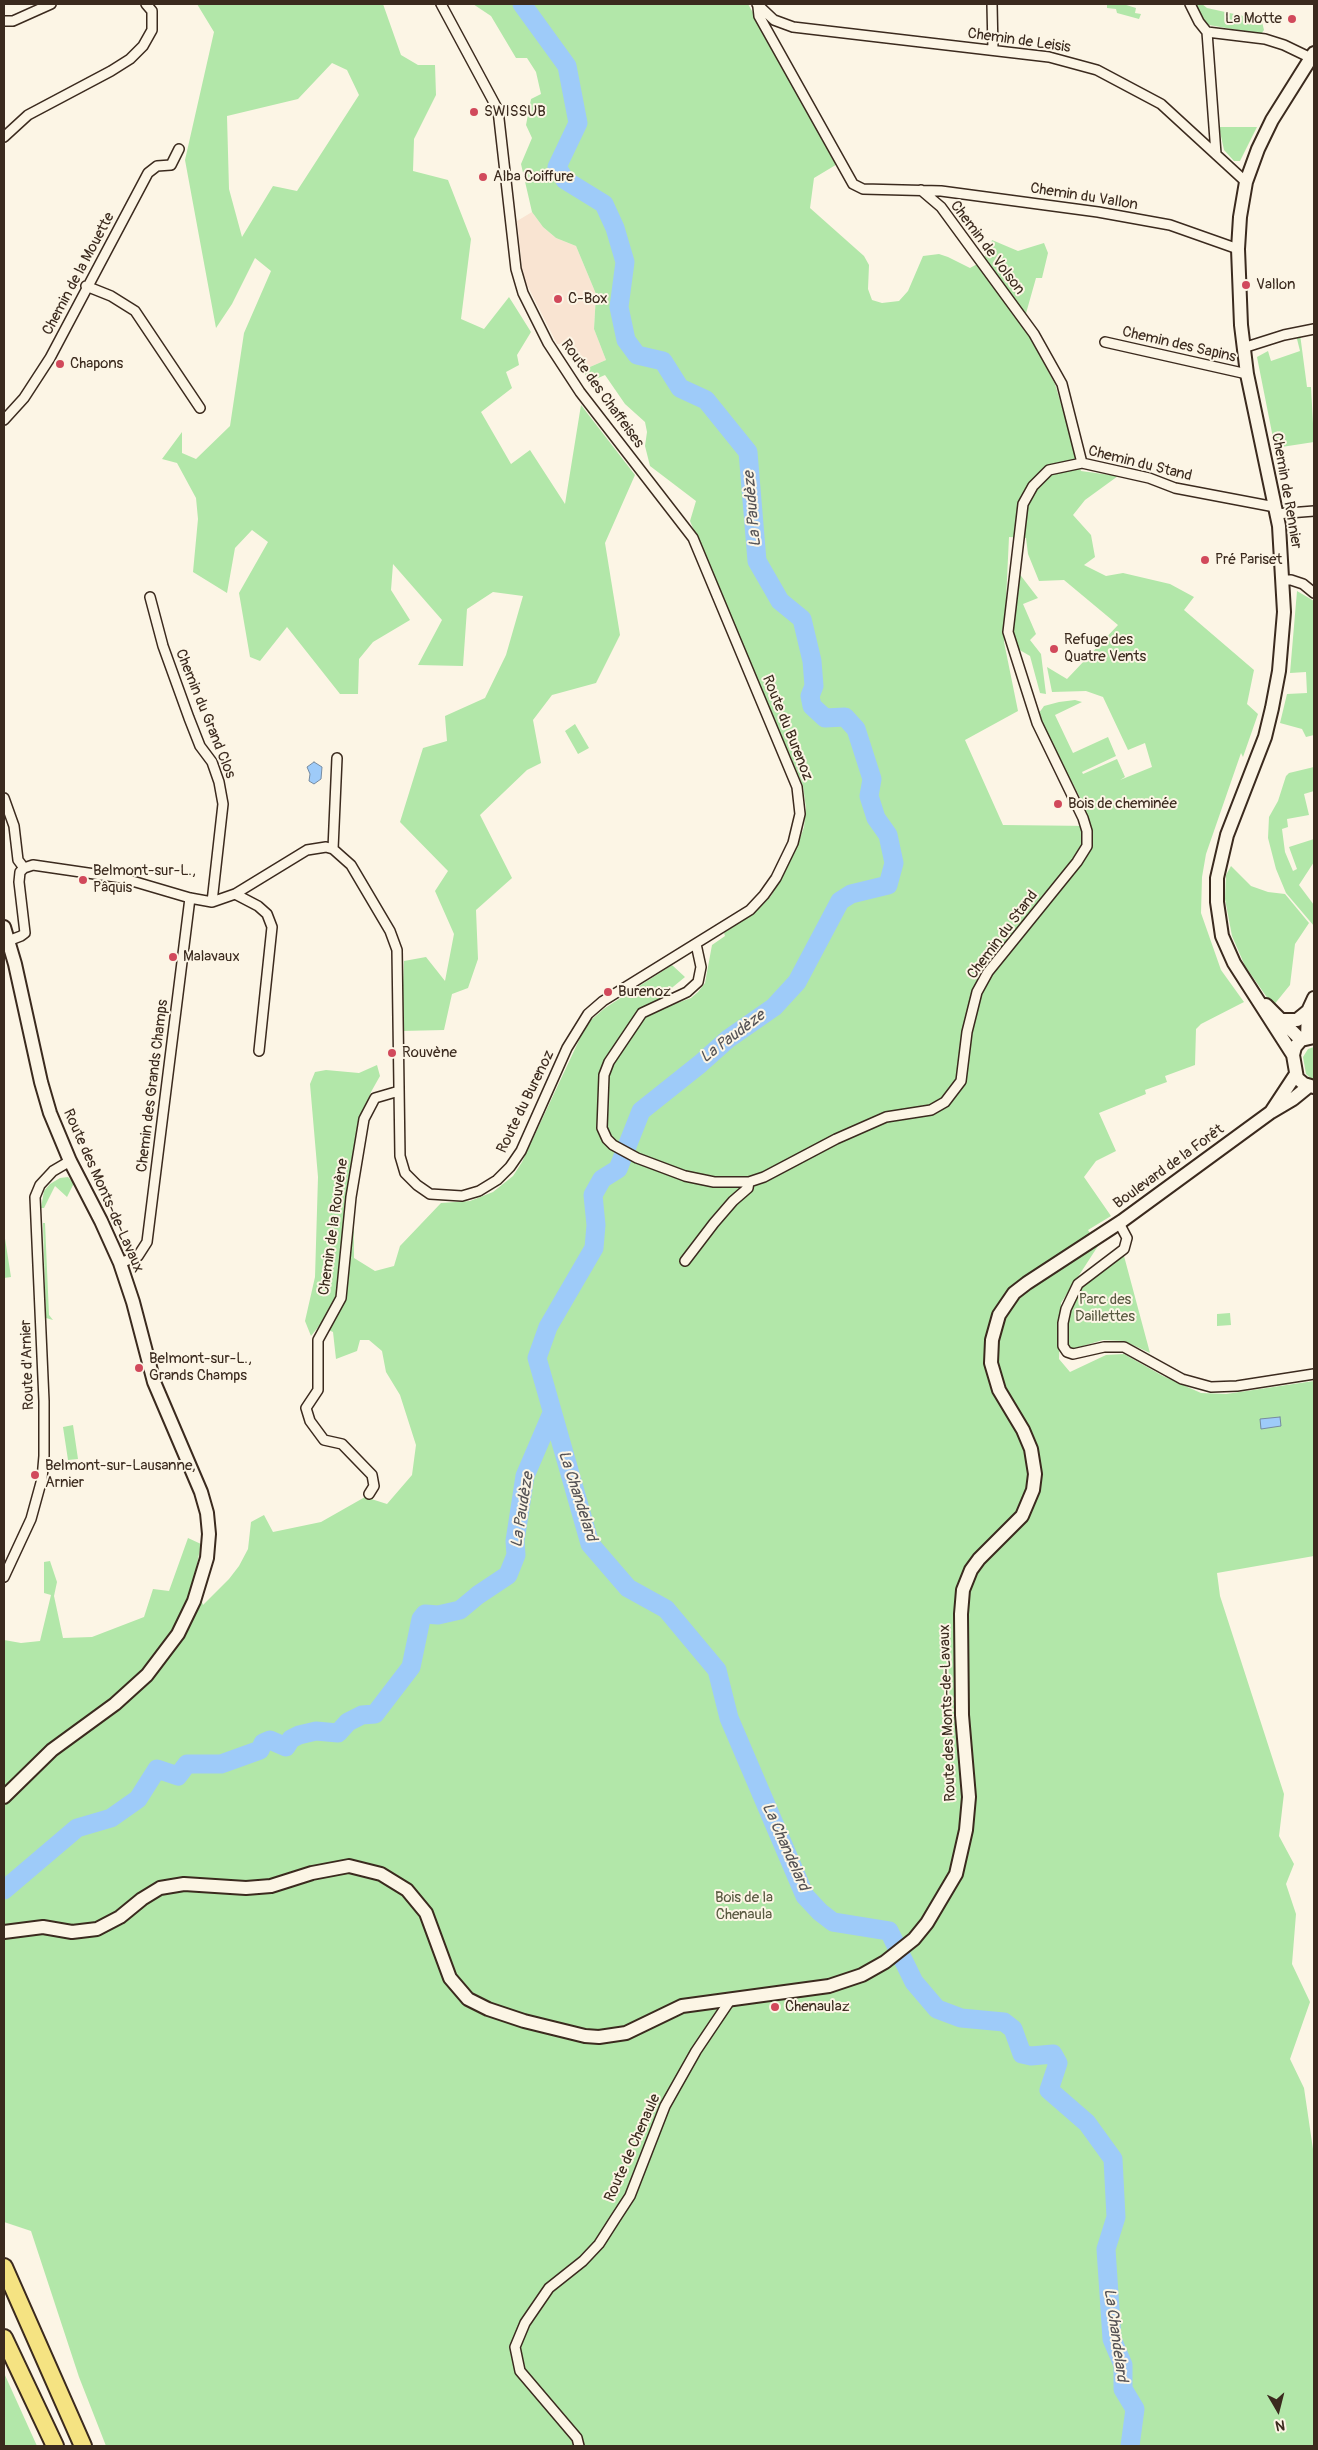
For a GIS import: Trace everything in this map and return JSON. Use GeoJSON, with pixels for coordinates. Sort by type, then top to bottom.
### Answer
{"type":"FeatureCollection","features":[{"type":"Feature","properties":{"kind":"highway"},"geometry":{"type":"LineString","coordinates":[[4,2267],[84,2446]]}},
{"type":"Feature","properties":{"kind":"highway"},"geometry":{"type":"LineString","coordinates":[[4,2338],[55,2446]]}},
{"type":"Feature","properties":{"kind":"street"},"geometry":{"type":"LineString","coordinates":[[4,21],[13,21],[51,4]]}},
{"type":"Feature","properties":{"kind":"street"},"geometry":{"type":"LineString","coordinates":[[4,137],[28,115],[82,87],[130,58],[143,46],[152,30],[152,12],[146,4]]}},
{"type":"Feature","properties":{"kind":"street","name":"Route des Chaffeises"},"geometry":{"type":"LineString","coordinates":[[441,4],[498,110],[516,269],[523,293],[548,343],[580,392],[635,463]]}},
{"type":"Feature","properties":{"kind":"street"},"geometry":{"type":"LineString","coordinates":[[992,4],[993,50]]}},
{"type":"Feature","properties":{"kind":"street"},"geometry":{"type":"LineString","coordinates":[[1190,4],[1198,22],[1207,32],[1216,154]]}},
{"type":"Feature","properties":{"kind":"street"},"geometry":{"type":"LineString","coordinates":[[757,5],[759,16],[853,184],[863,188],[921,190]]}},
{"type":"Feature","properties":{"kind":"street","name":"Chemin de Leisis"},"geometry":{"type":"LineString","coordinates":[[757,5],[774,20],[793,27],[1049,57],[1081,64],[1114,77],[1161,104],[1246,182]]}},
{"type":"Feature","properties":{"kind":"street"},"geometry":{"type":"LineString","coordinates":[[1207,32],[1265,39],[1312,55]]}},
{"type":"Feature","properties":{"kind":"street","name":"Chemin de Rennier"},"geometry":{"type":"LineString","coordinates":[[1293,1055],[1234,963],[1222,936],[1217,902],[1217,878],[1227,835],[1255,763],[1272,708],[1279,671],[1284,612],[1282,553],[1243,348],[1238,249],[1240,217],[1246,182],[1272,120],[1312,55]]}},
{"type":"Feature","properties":{"kind":"street","name":"Chemin de la Mouette"},"geometry":{"type":"LineString","coordinates":[[4,420],[24,398],[50,358],[86,286],[148,173],[157,166],[171,165],[179,149]]}},
{"type":"Feature","properties":{"kind":"street","name":"Chemin du Vallon"},"geometry":{"type":"LineString","coordinates":[[921,190],[941,190],[1098,212],[1170,225],[1238,249]]}},
{"type":"Feature","properties":{"kind":"street","name":"Chemin de Volson"},"geometry":{"type":"LineString","coordinates":[[921,190],[941,207],[1034,334],[1062,384],[1082,463]]}},
{"type":"Feature","properties":{"kind":"street"},"geometry":{"type":"LineString","coordinates":[[86,286],[111,296],[135,311],[200,408]]}},
{"type":"Feature","properties":{"kind":"street"},"geometry":{"type":"LineString","coordinates":[[1243,348],[1284,335],[1314,329]]}},
{"type":"Feature","properties":{"kind":"street","name":"Chemin des Sapins"},"geometry":{"type":"LineString","coordinates":[[1105,342],[1247,374]]}},
{"type":"Feature","properties":{"kind":"street","name":"Route du Burenoz"},"geometry":{"type":"LineString","coordinates":[[333,849],[351,865],[390,931],[397,950],[400,1156],[405,1173],[430,1194],[462,1196],[479,1191],[497,1180],[510,1167],[520,1151],[567,1048],[588,1014],[603,1001],[750,910],[764,896],[776,878],[793,843],[800,814],[798,787],[693,538],[635,463]]}},
{"type":"Feature","properties":{"kind":"street","name":"Chemin du Stand"},"geometry":{"type":"LineString","coordinates":[[696,944],[701,967],[698,982],[687,992],[642,1013],[609,1062],[604,1074],[602,1128],[607,1139],[613,1144],[637,1158],[685,1176],[714,1182],[749,1182],[764,1177],[836,1139],[886,1117],[930,1110],[945,1102],[961,1081],[966,1032],[977,992],[988,972],[1077,862],[1086,846],[1087,831],[1083,818],[1037,723],[1008,632],[1023,504],[1033,486],[1049,470],[1082,463],[1149,478],[1175,488],[1275,510],[1314,511]]}},
{"type":"Feature","properties":{"kind":"street"},"geometry":{"type":"LineString","coordinates":[[1283,580],[1304,584],[1314,593]]}},
{"type":"Feature","properties":{"kind":"street","name":"Chemin du Grand Clos"},"geometry":{"type":"LineString","coordinates":[[150,597],[163,646],[189,718],[200,746],[212,762],[219,782],[223,804],[212,902]]}},
{"type":"Feature","properties":{"kind":"street"},"geometry":{"type":"LineString","coordinates":[[8,941],[22,936],[25,932],[19,882],[20,872],[24,868],[33,865],[122,878],[190,898],[212,902],[235,894],[307,850],[326,847],[333,849],[337,758]]}},
{"type":"Feature","properties":{"kind":"street"},"geometry":{"type":"LineString","coordinates":[[4,798],[14,826],[18,860],[24,868]]}},
{"type":"Feature","properties":{"kind":"street"},"geometry":{"type":"LineString","coordinates":[[235,894],[258,906],[268,914],[272,927],[259,1051]]}},
{"type":"Feature","properties":{"kind":"street","name":"Chemin des Grands Champs"},"geometry":{"type":"LineString","coordinates":[[120,1263],[138,1256],[147,1242],[190,898]]}},
{"type":"Feature","properties":{"kind":"street","name":"Route des Monts-de-Lavaux"},"geometry":{"type":"LineString","coordinates":[[4,927],[50,1114],[70,1161],[102,1220],[120,1263],[133,1302],[154,1382],[201,1492],[207,1513],[209,1534],[207,1558],[194,1601],[178,1634],[147,1675],[115,1704],[52,1750],[4,1797]]}},
{"type":"Feature","properties":{"kind":"street","name":"Chemin de Rennier"},"geometry":{"type":"LineString","coordinates":[[1254,995],[1307,1039]]}},
{"type":"Feature","properties":{"kind":"street"},"geometry":{"type":"LineString","coordinates":[[1312,1086],[1300,1082],[1296,1074],[1293,1055],[1295,1048],[1307,1039],[1308,1011],[1314,998]]}},
{"type":"Feature","properties":{"kind":"street"},"geometry":{"type":"LineString","coordinates":[[1282,1020],[1297,1020],[1308,1011]]}},
{"type":"Feature","properties":{"kind":"street","name":"Boulevard de la Forêt"},"geometry":{"type":"LineString","coordinates":[[1271,1112],[1296,1074]]}},
{"type":"Feature","properties":{"kind":"street","name":"Boulevard de la Forêt"},"geometry":{"type":"LineString","coordinates":[[1084,1244],[1119,1223],[1271,1112],[1312,1086]]}},
{"type":"Feature","properties":{"kind":"street","name":"Chemin de la Rouvène"},"geometry":{"type":"LineString","coordinates":[[369,1494],[374,1486],[372,1475],[342,1444],[324,1440],[310,1421],[306,1408],[318,1390],[318,1340],[340,1298],[351,1197],[364,1119],[376,1098],[399,1091]]}},
{"type":"Feature","properties":{"kind":"street","name":"Route d'Arnier"},"geometry":{"type":"LineString","coordinates":[[4,1577],[31,1519],[42,1479],[44,1456],[44,1401],[35,1196],[40,1185],[53,1171],[70,1161]]}},
{"type":"Feature","properties":{"kind":"street"},"geometry":{"type":"LineString","coordinates":[[685,1261],[714,1222],[748,1188],[749,1182]]}},
{"type":"Feature","properties":{"kind":"street"},"geometry":{"type":"LineString","coordinates":[[1119,1223],[1127,1238],[1124,1249],[1078,1284],[1066,1309],[1063,1322],[1063,1346],[1067,1352],[1073,1354],[1104,1347],[1124,1347],[1182,1378],[1211,1387],[1237,1386],[1314,1374]]}},
{"type":"Feature","properties":{"kind":"street","name":"Route des Monts-de-Lavaux"},"geometry":{"type":"LineString","coordinates":[[4,1932],[43,1927],[72,1932],[97,1929],[120,1917],[142,1899],[160,1888],[184,1884],[246,1888],[271,1886],[312,1872],[349,1866],[381,1874],[407,1890],[426,1913],[450,1978],[468,1998],[488,2009],[585,2036],[599,2037],[626,2033],[682,2006],[732,1998],[806,1990],[837,1984],[862,1974],[898,1953],[914,1939],[937,1909],[956,1874],[966,1830],[969,1798],[962,1714],[961,1600],[971,1570],[979,1559],[1022,1516],[1033,1490],[1035,1474],[1031,1449],[1023,1430],[999,1390],[993,1373],[990,1350],[995,1326],[1004,1305],[1014,1293],[1084,1244]]}},
{"type":"Feature","properties":{"kind":"street","name":"Route de Chenaule"},"geometry":{"type":"LineString","coordinates":[[579,2446],[577,2438],[520,2371],[515,2347],[526,2322],[549,2288],[583,2261],[599,2244],[630,2196],[664,2106],[696,2051],[732,1998]]}},
{"type":"Feature","properties":{"kind":"shaded area"},"geometry":{"type":"Polygon","coordinates":[[[532,212],[543,227],[556,238],[576,246],[596,294],[594,329],[606,360],[583,370],[572,344],[557,344],[523,277],[517,221],[532,212]]]}},
{"type":"Feature","properties":{"kind":"green space"},"geometry":{"type":"Polygon","coordinates":[[[197,4],[383,4],[401,55],[418,65],[435,65],[436,95],[414,139],[413,171],[448,180],[471,239],[461,319],[484,329],[509,297],[531,332],[517,355],[519,365],[506,372],[512,388],[481,412],[511,464],[530,450],[565,504],[581,405],[635,475],[605,543],[620,635],[596,683],[552,695],[533,720],[541,763],[527,770],[480,815],[512,878],[476,910],[478,959],[468,988],[452,994],[444,1030],[401,1031],[404,961],[426,957],[445,981],[454,934],[435,891],[448,871],[400,822],[423,748],[447,741],[445,716],[485,698],[506,655],[523,596],[493,592],[467,609],[463,666],[418,665],[442,620],[393,564],[391,590],[410,620],[373,642],[359,659],[358,694],[340,694],[287,627],[260,661],[250,657],[239,593],[268,542],[252,530],[235,548],[227,593],[193,572],[198,519],[196,498],[177,463],[162,459],[182,432],[182,453],[196,459],[230,426],[244,333],[271,271],[255,258],[232,304],[216,328],[185,160],[214,32],[197,4]],[[332,63],[298,99],[227,116],[229,189],[242,237],[273,186],[297,191],[359,95],[347,70],[332,63]]]}},
{"type":"Feature","properties":{"kind":"green space","name":"Bois de la Chenaula"},"geometry":{"type":"Polygon","coordinates":[[[473,4],[748,4],[839,163],[814,178],[810,208],[864,256],[869,265],[868,289],[872,300],[882,303],[899,301],[908,291],[923,256],[939,254],[970,268],[981,262],[989,250],[992,240],[1018,251],[1044,243],[1048,253],[1042,278],[1036,278],[1023,324],[1055,384],[1081,471],[1118,476],[1085,500],[1073,515],[1091,535],[1095,557],[1084,565],[1106,576],[1123,573],[1170,584],[1194,597],[1184,610],[1254,670],[1247,704],[1258,714],[1243,757],[1241,753],[1206,854],[1202,877],[1201,913],[1221,970],[1244,1002],[1201,1024],[1196,1029],[1195,1065],[1165,1076],[1167,1082],[1145,1090],[1146,1094],[1099,1113],[1116,1151],[1096,1161],[1084,1177],[1111,1216],[1088,1230],[1098,1246],[1061,1303],[1059,1359],[1070,1372],[1106,1355],[1124,1354],[1163,1376],[1201,1393],[1226,1394],[1314,1381],[1314,1556],[1217,1573],[1220,1596],[1284,1794],[1279,1836],[1294,1864],[1286,1884],[1296,1914],[1292,1964],[1310,2002],[1290,2059],[1304,2088],[1314,2156],[1314,2446],[106,2446],[79,2377],[31,2231],[4,2222],[4,1640],[21,1643],[40,1641],[51,1595],[44,1593],[44,1562],[50,1561],[57,1582],[54,1596],[63,1638],[92,1637],[144,1617],[153,1589],[169,1591],[188,1538],[201,1544],[194,1579],[203,1605],[239,1566],[248,1549],[251,1522],[264,1515],[273,1532],[321,1522],[365,1497],[387,1504],[412,1475],[416,1445],[400,1395],[386,1372],[382,1351],[369,1340],[360,1340],[357,1351],[336,1359],[333,1332],[319,1326],[311,1336],[305,1321],[315,1277],[318,1177],[310,1084],[315,1072],[326,1070],[359,1073],[377,1065],[380,1076],[371,1092],[360,1121],[353,1152],[354,1258],[375,1271],[394,1266],[400,1246],[441,1203],[470,1201],[493,1192],[513,1176],[522,1162],[581,1036],[591,1020],[605,1008],[672,965],[685,977],[662,996],[669,1006],[691,998],[698,992],[705,983],[712,945],[725,936],[724,933],[756,911],[771,896],[796,850],[804,827],[806,808],[803,786],[690,521],[696,501],[650,466],[645,446],[647,432],[645,422],[625,404],[605,375],[589,382],[583,370],[606,360],[594,329],[596,294],[576,246],[556,238],[543,227],[532,212],[521,164],[532,138],[526,125],[531,99],[541,94],[536,72],[527,58],[516,58],[491,16],[473,4]],[[1009,537],[1004,642],[1018,711],[965,740],[1003,825],[1091,826],[1084,805],[1043,727],[1039,713],[1044,706],[1075,700],[1082,702],[1055,715],[1073,753],[1108,737],[1116,756],[1082,772],[1083,774],[1117,759],[1125,777],[1120,780],[1152,767],[1145,743],[1128,750],[1103,697],[1086,691],[1052,692],[1047,667],[1067,679],[1118,625],[1064,580],[1039,581],[1028,554],[1026,538],[1009,537]]]}},
{"type":"Feature","properties":{"kind":"green space"},"geometry":{"type":"Polygon","coordinates":[[[1107,4],[1123,4],[1136,8],[1135,13],[1141,14],[1139,19],[1117,13],[1116,9],[1107,8],[1107,4]]]}},
{"type":"Feature","properties":{"kind":"green space"},"geometry":{"type":"Polygon","coordinates":[[[1193,4],[1202,4],[1207,8],[1257,19],[1262,22],[1264,30],[1261,34],[1209,25],[1204,21],[1193,4]]]}},
{"type":"Feature","properties":{"kind":"green space"},"geometry":{"type":"Polygon","coordinates":[[[1219,127],[1257,127],[1240,161],[1234,161],[1224,150],[1219,127]]]}},
{"type":"Feature","properties":{"kind":"green space"},"geometry":{"type":"Polygon","coordinates":[[[1300,334],[1307,387],[1311,387],[1314,442],[1275,448],[1257,357],[1268,351],[1271,361],[1300,351],[1296,335],[1300,334]]]}},
{"type":"Feature","properties":{"kind":"green space"},"geometry":{"type":"Polygon","coordinates":[[[1018,572],[1038,598],[1023,604],[1036,634],[1030,640],[1041,654],[1046,694],[1040,693],[1030,656],[1018,649],[1013,636],[1018,572]]]}},
{"type":"Feature","properties":{"kind":"green space"},"geometry":{"type":"Polygon","coordinates":[[[1297,591],[1314,601],[1314,735],[1306,737],[1302,729],[1280,723],[1287,694],[1307,693],[1306,672],[1290,673],[1297,591]]]}},
{"type":"Feature","properties":{"kind":"green space"},"geometry":{"type":"Polygon","coordinates":[[[575,724],[589,748],[578,754],[565,731],[575,724]]]}},
{"type":"Feature","properties":{"kind":"green space"},"geometry":{"type":"Polygon","coordinates":[[[1314,767],[1314,791],[1304,794],[1309,815],[1287,819],[1288,827],[1282,829],[1285,852],[1293,871],[1297,869],[1289,847],[1314,839],[1314,862],[1299,885],[1314,905],[1314,926],[1286,893],[1276,869],[1268,838],[1269,817],[1278,801],[1286,776],[1289,773],[1314,767]]]}},
{"type":"Feature","properties":{"kind":"green space"},"geometry":{"type":"Polygon","coordinates":[[[1231,866],[1251,886],[1268,892],[1285,894],[1309,923],[1295,944],[1290,985],[1273,1006],[1245,966],[1232,936],[1225,899],[1226,875],[1231,866]]]}},
{"type":"Feature","properties":{"kind":"green space"},"geometry":{"type":"Polygon","coordinates":[[[1314,1047],[1314,1079],[1312,1079],[1306,1074],[1303,1057],[1308,1049],[1314,1047]]]}},
{"type":"Feature","properties":{"kind":"green space"},"geometry":{"type":"Polygon","coordinates":[[[68,1177],[74,1183],[67,1197],[55,1186],[44,1208],[41,1208],[44,1191],[50,1184],[60,1178],[68,1177]]]}},
{"type":"Feature","properties":{"kind":"green space"},"geometry":{"type":"Polygon","coordinates":[[[43,1223],[45,1223],[49,1315],[53,1320],[46,1318],[43,1223]]]}},
{"type":"Feature","properties":{"kind":"green space"},"geometry":{"type":"Polygon","coordinates":[[[4,1232],[11,1277],[4,1278],[4,1232]]]}},
{"type":"Feature","properties":{"kind":"green space","name":"Parc des Daillettes"},"geometry":{"type":"Polygon","coordinates":[[[1124,1256],[1150,1353],[1124,1341],[1103,1340],[1069,1350],[1065,1330],[1067,1316],[1080,1288],[1092,1276],[1124,1256]]]}},
{"type":"Feature","properties":{"kind":"green space"},"geometry":{"type":"Polygon","coordinates":[[[1230,1313],[1231,1325],[1217,1326],[1217,1314],[1230,1313]]]}},
{"type":"Feature","properties":{"kind":"green space"},"geometry":{"type":"Polygon","coordinates":[[[73,1425],[78,1459],[68,1460],[63,1427],[73,1425]]]}},
{"type":"Feature","properties":{"kind":"green space"},"geometry":{"type":"Polygon","coordinates":[[[4,2373],[37,2446],[4,2446],[4,2373]]]}},
{"type":"Feature","properties":{"kind":"water"},"geometry":{"type":"Polygon","coordinates":[[[314,762],[322,767],[321,779],[314,784],[309,781],[310,774],[307,767],[314,762]]]}},
{"type":"Feature","properties":{"kind":"water"},"geometry":{"type":"Polygon","coordinates":[[[1280,1417],[1281,1426],[1261,1429],[1260,1419],[1280,1417]]]}},
{"type":"Feature","properties":{"kind":"waterway","name":"La Paudèze"},"geometry":{"type":"LineString","coordinates":[[522,4],[567,66],[578,123],[557,167],[565,180],[604,204],[615,228],[625,262],[619,307],[626,340],[637,355],[663,361],[680,388],[706,400],[748,452],[757,561],[780,601],[802,619],[812,661],[814,686],[810,696],[812,706],[825,718],[845,717],[856,729],[872,779],[869,796],[876,818],[888,835],[894,863],[888,885],[851,894],[840,901],[797,982],[774,1007],[728,1039],[641,1111],[618,1169],[602,1179],[593,1195],[596,1225],[594,1248],[548,1327],[537,1358],[590,1544],[628,1588],[666,1609],[717,1670],[729,1718],[805,1896],[820,1912],[833,1922],[889,1931],[914,1982],[937,2009],[961,2018],[1004,2022],[1013,2029],[1022,2054],[1031,2056],[1053,2054],[1058,2063],[1049,2090],[1087,2123],[1113,2159],[1116,2217],[1106,2249],[1112,2339],[1123,2365],[1123,2389],[1135,2409],[1130,2446]]}},
{"type":"Feature","properties":{"kind":"waterway","name":"La Paudèze"},"geometry":{"type":"LineString","coordinates":[[4,1890],[77,1828],[111,1818],[138,1799],[157,1769],[178,1776],[187,1764],[221,1764],[260,1750],[263,1743],[270,1740],[286,1747],[291,1739],[299,1735],[316,1731],[338,1733],[348,1722],[362,1715],[375,1714],[411,1667],[421,1619],[425,1614],[438,1615],[460,1610],[478,1595],[508,1575],[516,1555],[515,1541],[525,1476],[552,1413]]}},
{"type":"Feature","properties":{"kind":"place","name":"La Motte"},"geometry":{"type":"Point","coordinates":[1292,19]}},
{"type":"Feature","properties":{"kind":"place","name":"SWISSUB"},"geometry":{"type":"Point","coordinates":[474,112]}},
{"type":"Feature","properties":{"kind":"place","name":"Alba Coiffure"},"geometry":{"type":"Point","coordinates":[483,177]}},
{"type":"Feature","properties":{"kind":"place","name":"Vallon"},"geometry":{"type":"Point","coordinates":[1246,285]}},
{"type":"Feature","properties":{"kind":"place","name":"C-Box"},"geometry":{"type":"Point","coordinates":[558,299]}},
{"type":"Feature","properties":{"kind":"place","name":"Chapons"},"geometry":{"type":"Point","coordinates":[60,364]}},
{"type":"Feature","properties":{"kind":"place","name":"Pré Pariset"},"geometry":{"type":"Point","coordinates":[1205,560]}},
{"type":"Feature","properties":{"kind":"place","name":"Refuge des Quatre Vents"},"geometry":{"type":"Point","coordinates":[1054,649]}},
{"type":"Feature","properties":{"kind":"place","name":"Bois de cheminée"},"geometry":{"type":"Point","coordinates":[1058,804]}},
{"type":"Feature","properties":{"kind":"place","name":"Belmont-sur-L., Pâquis"},"geometry":{"type":"Point","coordinates":[83,880]}},
{"type":"Feature","properties":{"kind":"place","name":"Malavaux"},"geometry":{"type":"Point","coordinates":[173,957]}},
{"type":"Feature","properties":{"kind":"place","name":"Burenoz"},"geometry":{"type":"Point","coordinates":[608,992]}},
{"type":"Feature","properties":{"kind":"place","name":"Rouvène"},"geometry":{"type":"Point","coordinates":[392,1053]}},
{"type":"Feature","properties":{"kind":"place","name":"Belmont-sur-L., Grands Champs"},"geometry":{"type":"Point","coordinates":[139,1368]}},
{"type":"Feature","properties":{"kind":"place","name":"Belmont-sur-Lausanne, Arnier"},"geometry":{"type":"Point","coordinates":[35,1475]}},
{"type":"Feature","properties":{"kind":"place","name":"Chenaulaz"},"geometry":{"type":"Point","coordinates":[775,2007]}},
{"type":"Feature","properties":{"kind":"water label","name":"La Chandelard"},"geometry":{"type":"Point","coordinates":[577,1496]}},
{"type":"Feature","properties":{"kind":"water label","name":"La Chandelard"},"geometry":{"type":"Point","coordinates":[785,1847]}},
{"type":"Feature","properties":{"kind":"water label","name":"La Chandelard"},"geometry":{"type":"Point","coordinates":[1115,2335]}}]}
